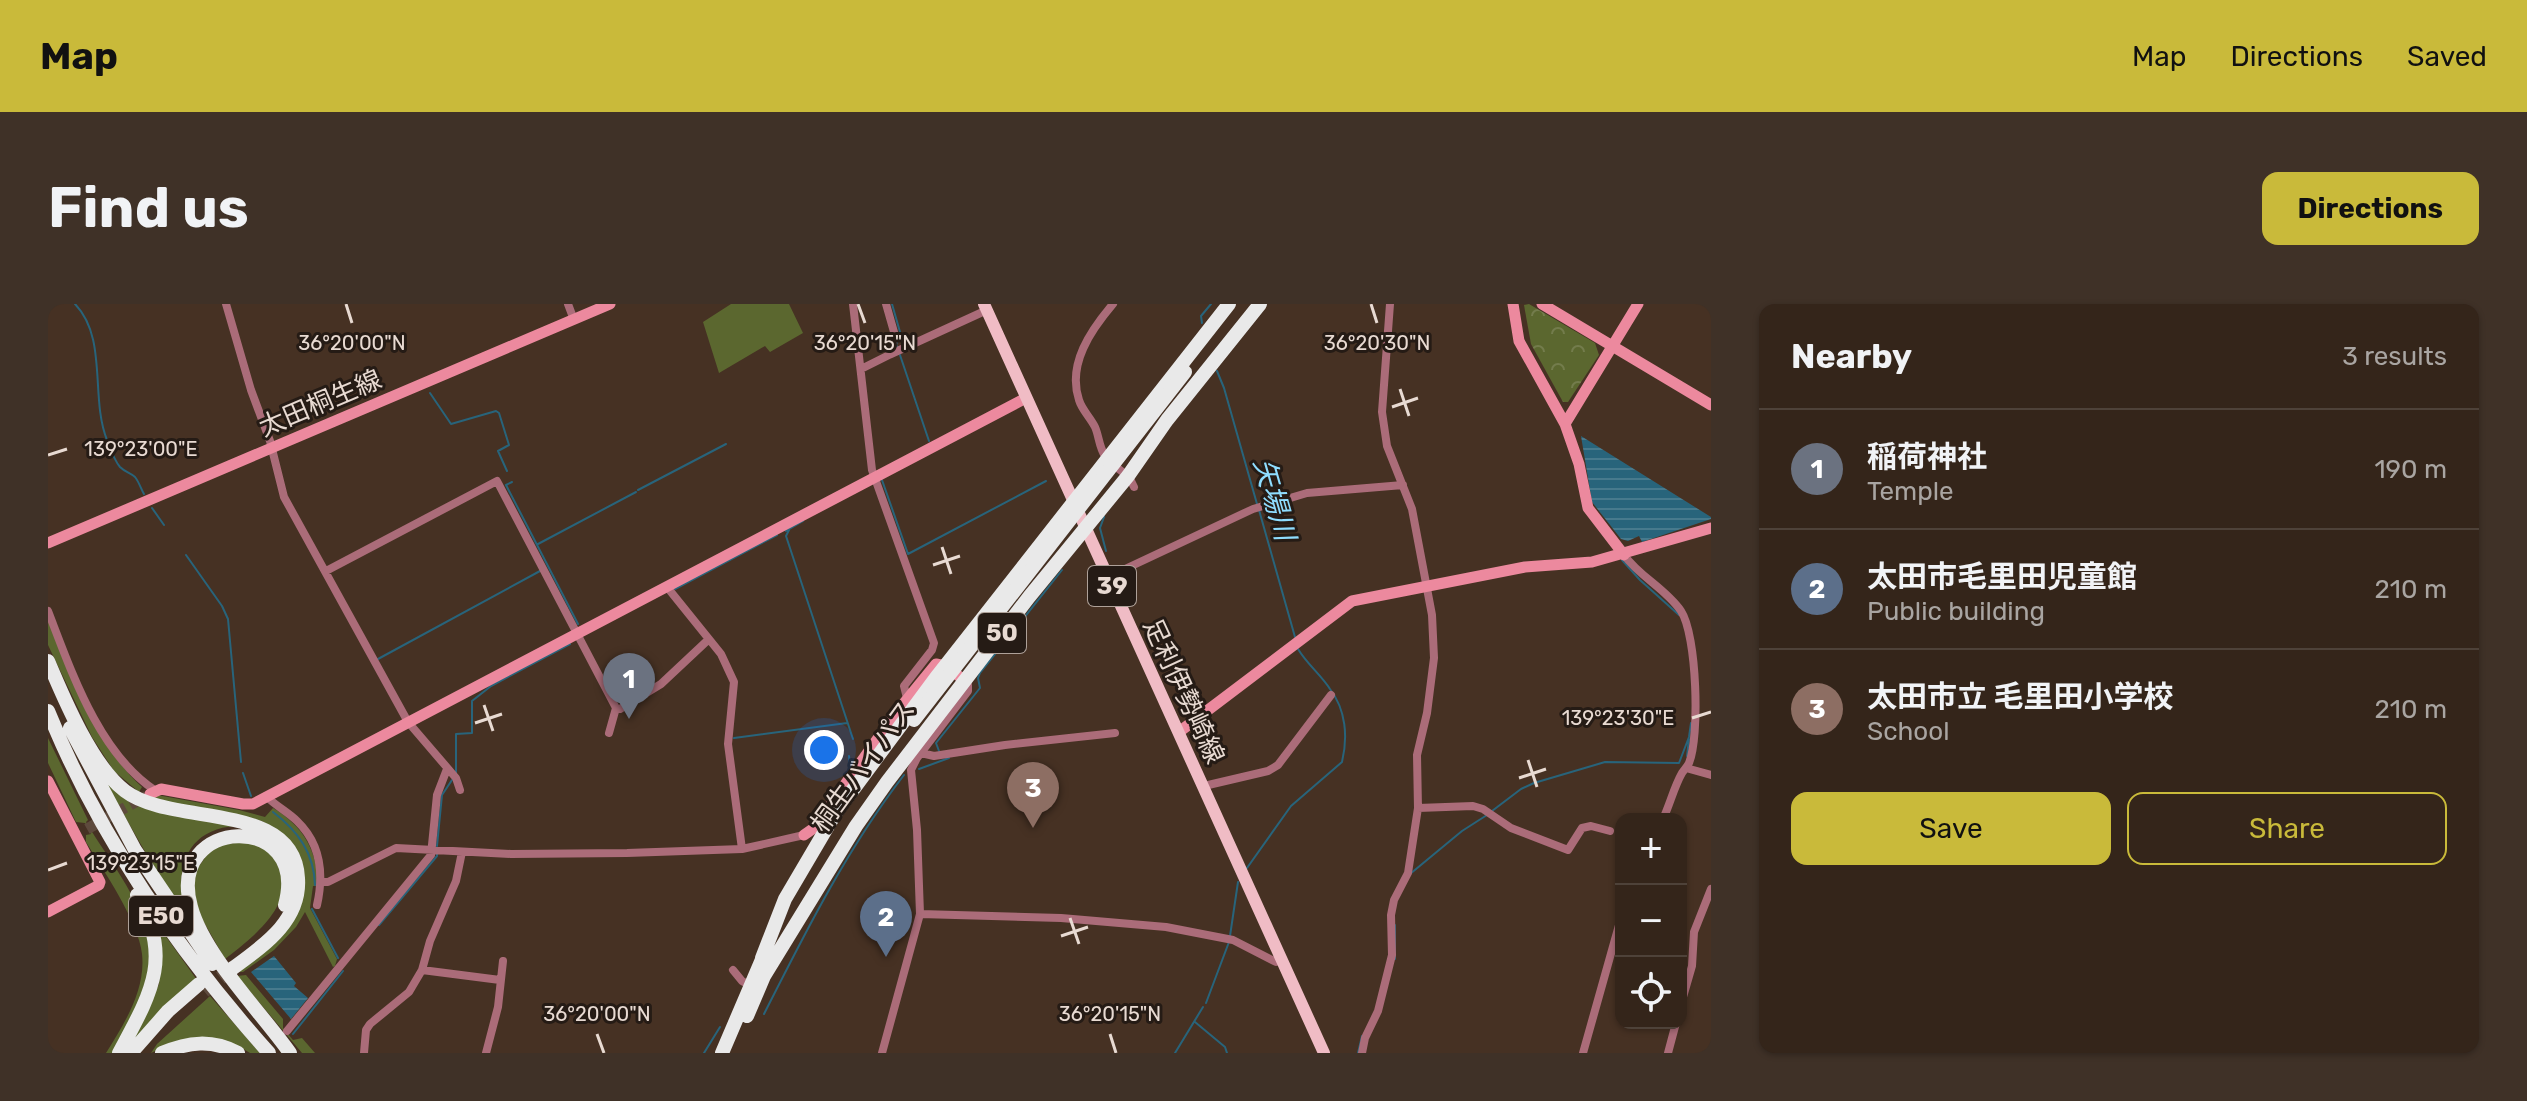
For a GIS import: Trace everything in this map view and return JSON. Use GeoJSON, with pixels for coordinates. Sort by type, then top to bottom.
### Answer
{"type":"FeatureCollection","features":[{"type":"Feature","properties":{"kind":"highway","name":"50"},"geometry":{"type":"LineString","coordinates":[[762,958],[785,899],[827,827],[946,666],[1229,304]]}},
{"type":"Feature","properties":{"kind":"highway","name":"桐生バイパス"},"geometry":{"type":"LineString","coordinates":[[722,1053],[749,985],[782,917],[834,828],[1188,375],[1238,304]]}},
{"type":"Feature","properties":{"kind":"highway","name":"桐生バイパス"},"geometry":{"type":"LineString","coordinates":[[1188,375],[1250,304]]}},
{"type":"Feature","properties":{"kind":"highway","name":"50"},"geometry":{"type":"LineString","coordinates":[[764,976],[856,826],[1086,528],[1131,482],[1167,420],[1260,304]]}},
{"type":"Feature","properties":{"kind":"highway"},"geometry":{"type":"LineString","coordinates":[[48,661],[94,755],[126,792],[159,808],[247,822],[279,840],[290,852],[299,879],[295,905],[275,935],[231,965],[281,913],[288,892],[287,874],[281,857],[266,842],[244,835],[224,837],[213,841],[199,853],[189,875],[191,907],[209,944],[289,1053]]}},
{"type":"Feature","properties":{"kind":"highway","name":"E50"},"geometry":{"type":"LineString","coordinates":[[48,677],[85,758],[135,850],[200,948],[289,1053]]}},
{"type":"Feature","properties":{"kind":"highway","name":"E50"},"geometry":{"type":"LineString","coordinates":[[48,711],[72,766],[108,832],[166,923],[203,974],[269,1053]]}},
{"type":"Feature","properties":{"kind":"highway","name":"桐生バイパス"},"geometry":{"type":"LineString","coordinates":[[732,1053],[790,920],[835,843],[917,723]]}},
{"type":"Feature","properties":{"kind":"highway"},"geometry":{"type":"LineString","coordinates":[[72,766],[84,798],[144,905],[157,943],[153,979],[119,1053]]}},
{"type":"Feature","properties":{"kind":"highway"},"geometry":{"type":"LineString","coordinates":[[131,1053],[168,1011],[202,988],[141,1053]]}},
{"type":"Feature","properties":{"kind":"highway"},"geometry":{"type":"LineString","coordinates":[[162,1053],[205,1043],[238,1053]]}},
{"type":"Feature","properties":{"kind":"main road","name":"足利伊勢崎線"},"geometry":{"type":"LineString","coordinates":[[985,307],[1324,1053]]}},
{"type":"Feature","properties":{"kind":"street"},"geometry":{"type":"LineString","coordinates":[[226,304],[272,448],[282,493],[408,722],[452,773],[460,790]]}},
{"type":"Feature","properties":{"kind":"street"},"geometry":{"type":"LineString","coordinates":[[568,304],[574,320]]}},
{"type":"Feature","properties":{"kind":"street","name":"太田桐生線"},"geometry":{"type":"LineString","coordinates":[[48,543],[610,304]]}},
{"type":"Feature","properties":{"kind":"street"},"geometry":{"type":"LineString","coordinates":[[853,304],[876,480],[934,643],[904,686],[907,698]]}},
{"type":"Feature","properties":{"kind":"street"},"geometry":{"type":"LineString","coordinates":[[886,304],[897,352]]}},
{"type":"Feature","properties":{"kind":"street"},"geometry":{"type":"LineString","coordinates":[[1113,304],[1081,351],[1076,380],[1079,401],[1097,431],[1107,459],[1131,482]]}},
{"type":"Feature","properties":{"kind":"street"},"geometry":{"type":"LineString","coordinates":[[1362,1053],[1365,1038],[1378,1011],[1392,955],[1391,915],[1394,900],[1408,873],[1418,808],[1417,755],[1427,713],[1434,658],[1433,631],[1412,509],[1387,446],[1383,420],[1390,304]]}},
{"type":"Feature","properties":{"kind":"street"},"geometry":{"type":"LineString","coordinates":[[1513,304],[1519,341],[1565,424],[1579,464],[1588,508],[1642,577],[1680,610],[1690,635],[1696,699],[1690,763],[1666,813]]}},
{"type":"Feature","properties":{"kind":"street"},"geometry":{"type":"LineString","coordinates":[[1542,304],[1711,405]]}},
{"type":"Feature","properties":{"kind":"street"},"geometry":{"type":"LineString","coordinates":[[1565,424],[1638,304]]}},
{"type":"Feature","properties":{"kind":"street"},"geometry":{"type":"LineString","coordinates":[[861,369],[985,307]]}},
{"type":"Feature","properties":{"kind":"street"},"geometry":{"type":"LineString","coordinates":[[48,611],[67,659],[108,743],[127,769],[153,793],[165,789],[249,805],[876,480],[1026,398]]}},
{"type":"Feature","properties":{"kind":"street"},"geometry":{"type":"LineString","coordinates":[[326,571],[497,481],[616,708],[609,733]]}},
{"type":"Feature","properties":{"kind":"street"},"geometry":{"type":"LineString","coordinates":[[1108,577],[1253,509],[1307,493],[1403,485]]}},
{"type":"Feature","properties":{"kind":"street"},"geometry":{"type":"LineString","coordinates":[[1179,732],[1352,601],[1525,567],[1592,562],[1711,528]]}},
{"type":"Feature","properties":{"kind":"street"},"geometry":{"type":"LineString","coordinates":[[667,587],[721,654],[734,682],[728,744],[742,849]]}},
{"type":"Feature","properties":{"kind":"street"},"geometry":{"type":"LineString","coordinates":[[616,708],[620,709],[661,684],[709,639]]}},
{"type":"Feature","properties":{"kind":"street"},"geometry":{"type":"LineString","coordinates":[[322,882],[328,882],[391,849],[548,855],[742,849],[804,835],[814,828],[907,698],[936,664],[946,666],[965,681],[968,691],[911,770],[920,914],[882,1053]]}},
{"type":"Feature","properties":{"kind":"street"},"geometry":{"type":"LineString","coordinates":[[1204,786],[1268,771],[1278,765],[1331,695]]}},
{"type":"Feature","properties":{"kind":"street"},"geometry":{"type":"LineString","coordinates":[[921,753],[934,756],[1115,733]]}},
{"type":"Feature","properties":{"kind":"street"},"geometry":{"type":"LineString","coordinates":[[1686,768],[1711,775]]}},
{"type":"Feature","properties":{"kind":"street"},"geometry":{"type":"LineString","coordinates":[[287,1031],[436,850],[437,795],[452,773]]}},
{"type":"Feature","properties":{"kind":"street"},"geometry":{"type":"LineString","coordinates":[[48,781],[75,837],[99,877],[99,885],[48,912]]}},
{"type":"Feature","properties":{"kind":"street"},"geometry":{"type":"LineString","coordinates":[[267,797],[291,815],[307,833],[319,858],[322,882],[317,905]]}},
{"type":"Feature","properties":{"kind":"street"},"geometry":{"type":"LineString","coordinates":[[1418,808],[1473,806],[1511,828],[1568,850],[1582,828],[1591,826],[1610,831]]}},
{"type":"Feature","properties":{"kind":"street"},"geometry":{"type":"LineString","coordinates":[[75,837],[87,829]]}},
{"type":"Feature","properties":{"kind":"street"},"geometry":{"type":"LineString","coordinates":[[364,1053],[366,1030],[370,1024],[409,992],[422,970],[430,941],[456,881],[462,852]]}},
{"type":"Feature","properties":{"kind":"street"},"geometry":{"type":"LineString","coordinates":[[1687,983],[1692,966],[1694,932],[1711,889]]}},
{"type":"Feature","properties":{"kind":"street"},"geometry":{"type":"LineString","coordinates":[[920,914],[1116,921],[1166,927],[1230,940],[1276,962],[1283,960]]}},
{"type":"Feature","properties":{"kind":"street"},"geometry":{"type":"LineString","coordinates":[[1583,1053],[1615,939]]}},
{"type":"Feature","properties":{"kind":"street"},"geometry":{"type":"LineString","coordinates":[[486,1053],[498,1007],[503,961]]}},
{"type":"Feature","properties":{"kind":"street"},"geometry":{"type":"LineString","coordinates":[[422,970],[500,980]]}},
{"type":"Feature","properties":{"kind":"street"},"geometry":{"type":"LineString","coordinates":[[733,970],[749,985]]}},
{"type":"Feature","properties":{"kind":"street"},"geometry":{"type":"LineString","coordinates":[[1668,1053],[1674,1029]]}},
{"type":"Feature","properties":{"kind":"green space"},"geometry":{"type":"Polygon","coordinates":[[[731,304],[789,304],[803,333],[770,352],[765,346],[719,373],[703,322],[731,304]]]}},
{"type":"Feature","properties":{"kind":"green space"},"geometry":{"type":"Polygon","coordinates":[[[1529,304],[1595,343],[1599,355],[1568,402],[1563,402],[1531,344],[1524,305],[1529,304]]]}},
{"type":"Feature","properties":{"kind":"green space"},"geometry":{"type":"Polygon","coordinates":[[[48,619],[98,730],[125,770],[142,787],[139,792],[114,771],[92,737],[48,645],[48,619]]]}},
{"type":"Feature","properties":{"kind":"green space"},"geometry":{"type":"Polygon","coordinates":[[[48,738],[88,820],[86,822],[133,898],[149,941],[150,963],[146,985],[113,1053],[106,1053],[137,993],[141,981],[142,954],[134,927],[119,896],[86,842],[86,835],[91,834],[85,823],[76,822],[48,763],[48,738]]]}},
{"type":"Feature","properties":{"kind":"green space"},"geometry":{"type":"Polygon","coordinates":[[[97,768],[125,795],[236,826],[204,835],[187,856],[181,884],[187,916],[151,862],[97,768]]]}},
{"type":"Feature","properties":{"kind":"green space"},"geometry":{"type":"Polygon","coordinates":[[[157,795],[265,817],[273,808],[293,823],[307,841],[315,861],[318,886],[313,886],[310,908],[337,959],[335,966],[305,912],[296,927],[274,950],[239,972],[275,943],[305,882],[300,861],[282,834],[262,821],[152,800],[157,795]]]}},
{"type":"Feature","properties":{"kind":"green space"},"geometry":{"type":"Polygon","coordinates":[[[249,841],[271,855],[280,871],[283,886],[273,914],[250,939],[225,959],[197,910],[193,875],[213,846],[249,841]]]}},
{"type":"Feature","properties":{"kind":"green space"},"geometry":{"type":"Polygon","coordinates":[[[157,924],[197,980],[128,1050],[159,984],[157,924]]]}},
{"type":"Feature","properties":{"kind":"green space"},"geometry":{"type":"Polygon","coordinates":[[[246,975],[283,1019],[283,1028],[293,1040],[302,1038],[315,1053],[302,1053],[237,976],[246,975]]]}},
{"type":"Feature","properties":{"kind":"green space"},"geometry":{"type":"Polygon","coordinates":[[[210,996],[260,1053],[250,1053],[240,1047],[172,1043],[151,1053],[157,1044],[210,996]]]}},
{"type":"Feature","properties":{"kind":"water"},"geometry":{"type":"Polygon","coordinates":[[[1581,436],[1711,519],[1642,542],[1639,536],[1628,541],[1621,539],[1592,502],[1581,436]]]}},
{"type":"Feature","properties":{"kind":"water"},"geometry":{"type":"Polygon","coordinates":[[[274,956],[296,983],[294,986],[308,998],[291,1019],[251,972],[274,956]]]}},
{"type":"Feature","properties":{"kind":"waterway"},"geometry":{"type":"LineString","coordinates":[[75,304],[92,334],[99,406],[112,454],[122,469],[135,477],[144,494]]}},
{"type":"Feature","properties":{"kind":"waterway"},"geometry":{"type":"LineString","coordinates":[[892,304],[900,332],[896,345],[898,349]]}},
{"type":"Feature","properties":{"kind":"waterway","name":"矢場川"},"geometry":{"type":"LineString","coordinates":[[1202,323],[1201,316],[1211,304]]}},
{"type":"Feature","properties":{"kind":"waterway"},"geometry":{"type":"LineString","coordinates":[[900,355],[929,441]]}},
{"type":"Feature","properties":{"kind":"waterway","name":"矢場川"},"geometry":{"type":"LineString","coordinates":[[1217,371],[1257,504]]}},
{"type":"Feature","properties":{"kind":"waterway"},"geometry":{"type":"LineString","coordinates":[[430,393],[451,424],[496,411],[499,413],[509,445],[498,451],[507,471]]}},
{"type":"Feature","properties":{"kind":"waterway"},"geometry":{"type":"LineString","coordinates":[[638,490],[726,444]]}},
{"type":"Feature","properties":{"kind":"waterway"},"geometry":{"type":"LineString","coordinates":[[882,480],[908,554],[1046,481]]}},
{"type":"Feature","properties":{"kind":"waterway"},"geometry":{"type":"LineString","coordinates":[[512,482],[506,485],[578,624]]}},
{"type":"Feature","properties":{"kind":"waterway"},"geometry":{"type":"LineString","coordinates":[[538,544],[636,492]]}},
{"type":"Feature","properties":{"kind":"waterway"},"geometry":{"type":"LineString","coordinates":[[152,508],[164,525]]}},
{"type":"Feature","properties":{"kind":"waterway","name":"矢場川"},"geometry":{"type":"LineString","coordinates":[[1259,510],[1295,637]]}},
{"type":"Feature","properties":{"kind":"waterway"},"geometry":{"type":"LineString","coordinates":[[1104,517],[1100,528],[1106,551]]}},
{"type":"Feature","properties":{"kind":"waterway"},"geometry":{"type":"LineString","coordinates":[[786,531],[803,521]]}},
{"type":"Feature","properties":{"kind":"waterway"},"geometry":{"type":"LineString","coordinates":[[790,528],[786,536],[853,739]]}},
{"type":"Feature","properties":{"kind":"waterway"},"geometry":{"type":"LineString","coordinates":[[675,589],[777,535]]}},
{"type":"Feature","properties":{"kind":"waterway"},"geometry":{"type":"LineString","coordinates":[[186,555],[228,619],[241,762]]}},
{"type":"Feature","properties":{"kind":"waterway"},"geometry":{"type":"LineString","coordinates":[[1622,560],[1679,615]]}},
{"type":"Feature","properties":{"kind":"waterway"},"geometry":{"type":"LineString","coordinates":[[939,751],[936,743],[980,688],[980,673],[1062,570]]}},
{"type":"Feature","properties":{"kind":"waterway"},"geometry":{"type":"LineString","coordinates":[[378,659],[540,571]]}},
{"type":"Feature","properties":{"kind":"waterway"},"geometry":{"type":"LineString","coordinates":[[456,775],[456,734],[472,733],[472,701],[491,686],[570,644]]}},
{"type":"Feature","properties":{"kind":"waterway","name":"矢場川"},"geometry":{"type":"LineString","coordinates":[[1247,868],[1291,806],[1342,762],[1345,733],[1339,706],[1298,649]]}},
{"type":"Feature","properties":{"kind":"waterway"},"geometry":{"type":"LineString","coordinates":[[734,738],[847,723]]}},
{"type":"Feature","properties":{"kind":"waterway"},"geometry":{"type":"LineString","coordinates":[[1492,811],[1534,783],[1605,762],[1679,763],[1691,723]]}},
{"type":"Feature","properties":{"kind":"waterway"},"geometry":{"type":"LineString","coordinates":[[1687,756],[1689,739]]}},
{"type":"Feature","properties":{"kind":"waterway"},"geometry":{"type":"LineString","coordinates":[[849,756],[850,766]]}},
{"type":"Feature","properties":{"kind":"waterway"},"geometry":{"type":"LineString","coordinates":[[919,769],[949,758]]}},
{"type":"Feature","properties":{"kind":"waterway"},"geometry":{"type":"LineString","coordinates":[[243,773],[251,796]]}},
{"type":"Feature","properties":{"kind":"waterway"},"geometry":{"type":"LineString","coordinates":[[764,1014],[846,861],[904,775]]}},
{"type":"Feature","properties":{"kind":"waterway"},"geometry":{"type":"LineString","coordinates":[[437,846],[442,795],[452,780]]}},
{"type":"Feature","properties":{"kind":"waterway"},"geometry":{"type":"LineString","coordinates":[[273,812],[303,844],[312,863],[315,885]]}},
{"type":"Feature","properties":{"kind":"waterway"},"geometry":{"type":"LineString","coordinates":[[1410,874],[1462,831],[1487,815]]}},
{"type":"Feature","properties":{"kind":"waterway"},"geometry":{"type":"LineString","coordinates":[[379,925],[437,856],[437,852]]}},
{"type":"Feature","properties":{"kind":"waterway","name":"矢場川"},"geometry":{"type":"LineString","coordinates":[[1230,936],[1238,882]]}},
{"type":"Feature","properties":{"kind":"waterway"},"geometry":{"type":"LineString","coordinates":[[312,909],[338,958]]}},
{"type":"Feature","properties":{"kind":"waterway"},"geometry":{"type":"LineString","coordinates":[[1395,925],[1395,959]]}},
{"type":"Feature","properties":{"kind":"waterway","name":"矢場川"},"geometry":{"type":"LineString","coordinates":[[1206,1003],[1229,942]]}},
{"type":"Feature","properties":{"kind":"waterway"},"geometry":{"type":"LineString","coordinates":[[293,1034],[343,971]]}},
{"type":"Feature","properties":{"kind":"waterway"},"geometry":{"type":"LineString","coordinates":[[1175,1053],[1203,1007]]}},
{"type":"Feature","properties":{"kind":"waterway","name":"矢場川"},"geometry":{"type":"LineString","coordinates":[[1195,1022],[1225,1047],[1227,1053]]}},
{"type":"Feature","properties":{"kind":"waterway"},"geometry":{"type":"LineString","coordinates":[[704,1053],[720,1027]]}},
{"type":"Feature","properties":{"kind":"waterway"},"geometry":{"type":"LineString","coordinates":[[1358,1053],[1362,1036]]}},
{"type":"Feature","properties":{"kind":"tunnel"},"geometry":{"type":"LineString","coordinates":[[87,829],[146,796]]}},
{"type":"Feature","properties":{"kind":"tunnel"},"geometry":{"type":"LineString","coordinates":[[204,991],[233,968]]}},
{"type":"Feature","properties":{"kind":"place","name":"稲荷神社"},"geometry":{"type":"Point","coordinates":[629,719]}},
{"type":"Feature","properties":{"kind":"place","name":"太田市立 毛里田小学校"},"geometry":{"type":"Point","coordinates":[1033,828]}},
{"type":"Feature","properties":{"kind":"place","name":"太田市毛里田児童館"},"geometry":{"type":"Point","coordinates":[886,957]}}]}
